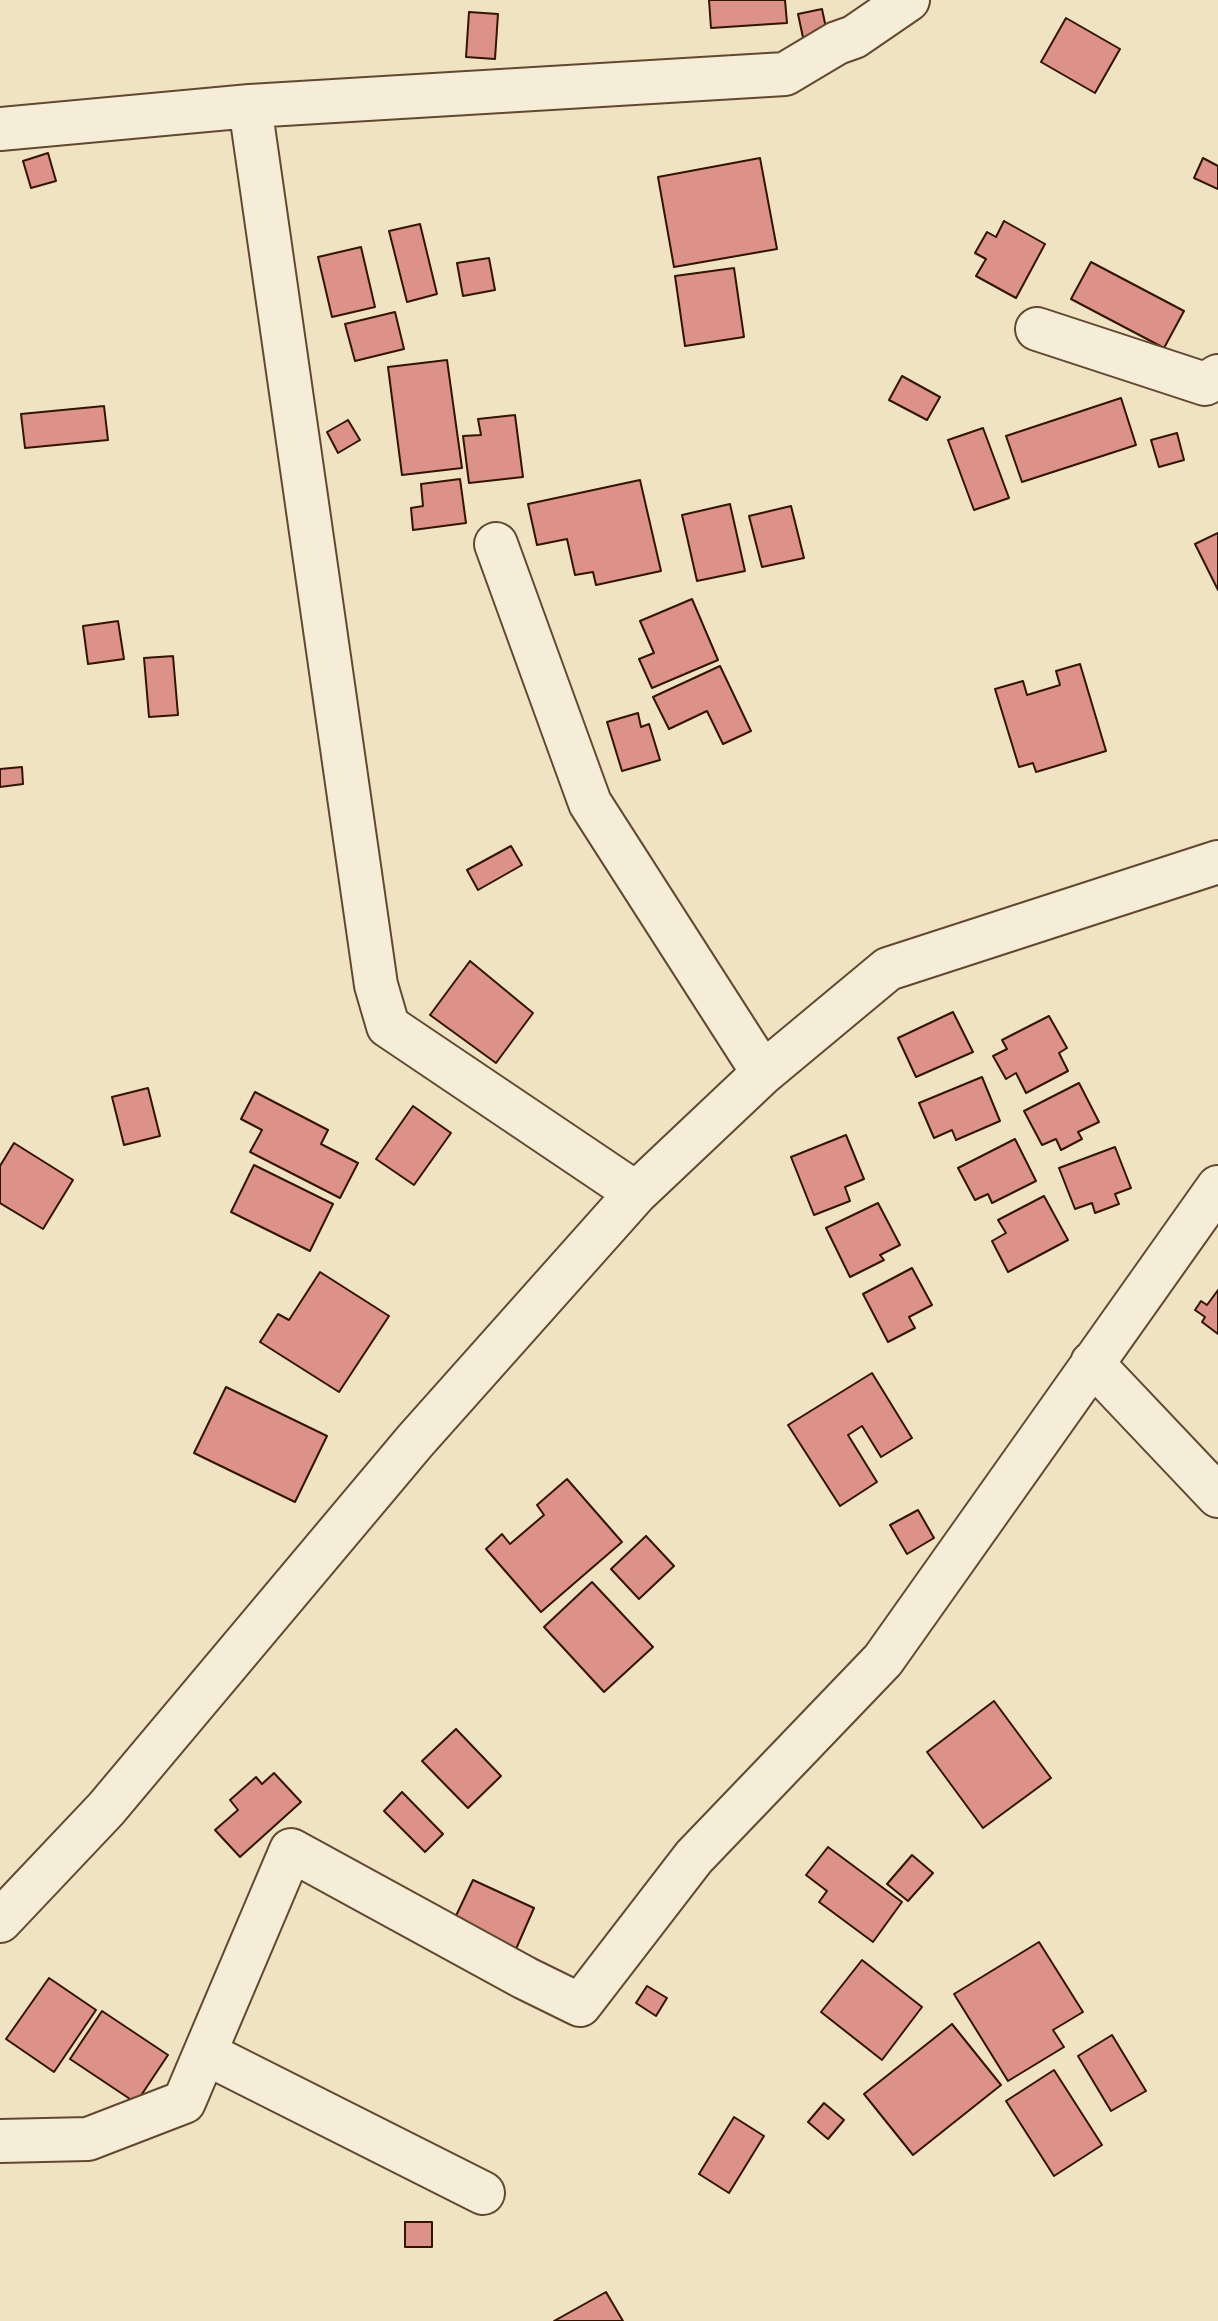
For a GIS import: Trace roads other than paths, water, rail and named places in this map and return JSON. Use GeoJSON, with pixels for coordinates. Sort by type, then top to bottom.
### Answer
{"type":"FeatureCollection","features":[{"type":"Feature","properties":{"kind":"street"},"geometry":{"type":"LineString","coordinates":[[0,129],[250,106],[785,74],[837,43],[850,18],[908,0]]}},
{"type":"Feature","properties":{"kind":"street"},"geometry":{"type":"LineString","coordinates":[[250,106],[373,970],[388,1026],[636,1193]]}},
{"type":"Feature","properties":{"kind":"street"},"geometry":{"type":"LineString","coordinates":[[1037,329],[1205,384],[1218,376]]}},
{"type":"Feature","properties":{"kind":"street"},"geometry":{"type":"LineString","coordinates":[[496,544],[590,803],[763,1073]]}},
{"type":"Feature","properties":{"kind":"street"},"geometry":{"type":"LineString","coordinates":[[0,1921],[106,1809],[415,1441],[636,1193],[763,1073],[888,969],[1218,862]]}},
{"type":"Feature","properties":{"kind":"street"},"geometry":{"type":"LineString","coordinates":[[0,2141],[88,2139],[184,2102],[291,1850],[580,2005],[694,1857],[883,1660],[1218,1187]]}},
{"type":"Feature","properties":{"kind":"street"},"geometry":{"type":"LineString","coordinates":[[1092,1363],[1218,1496]]}},
{"type":"Feature","properties":{"kind":"street"},"geometry":{"type":"LineString","coordinates":[[205,2053],[483,2193]]}}]}
